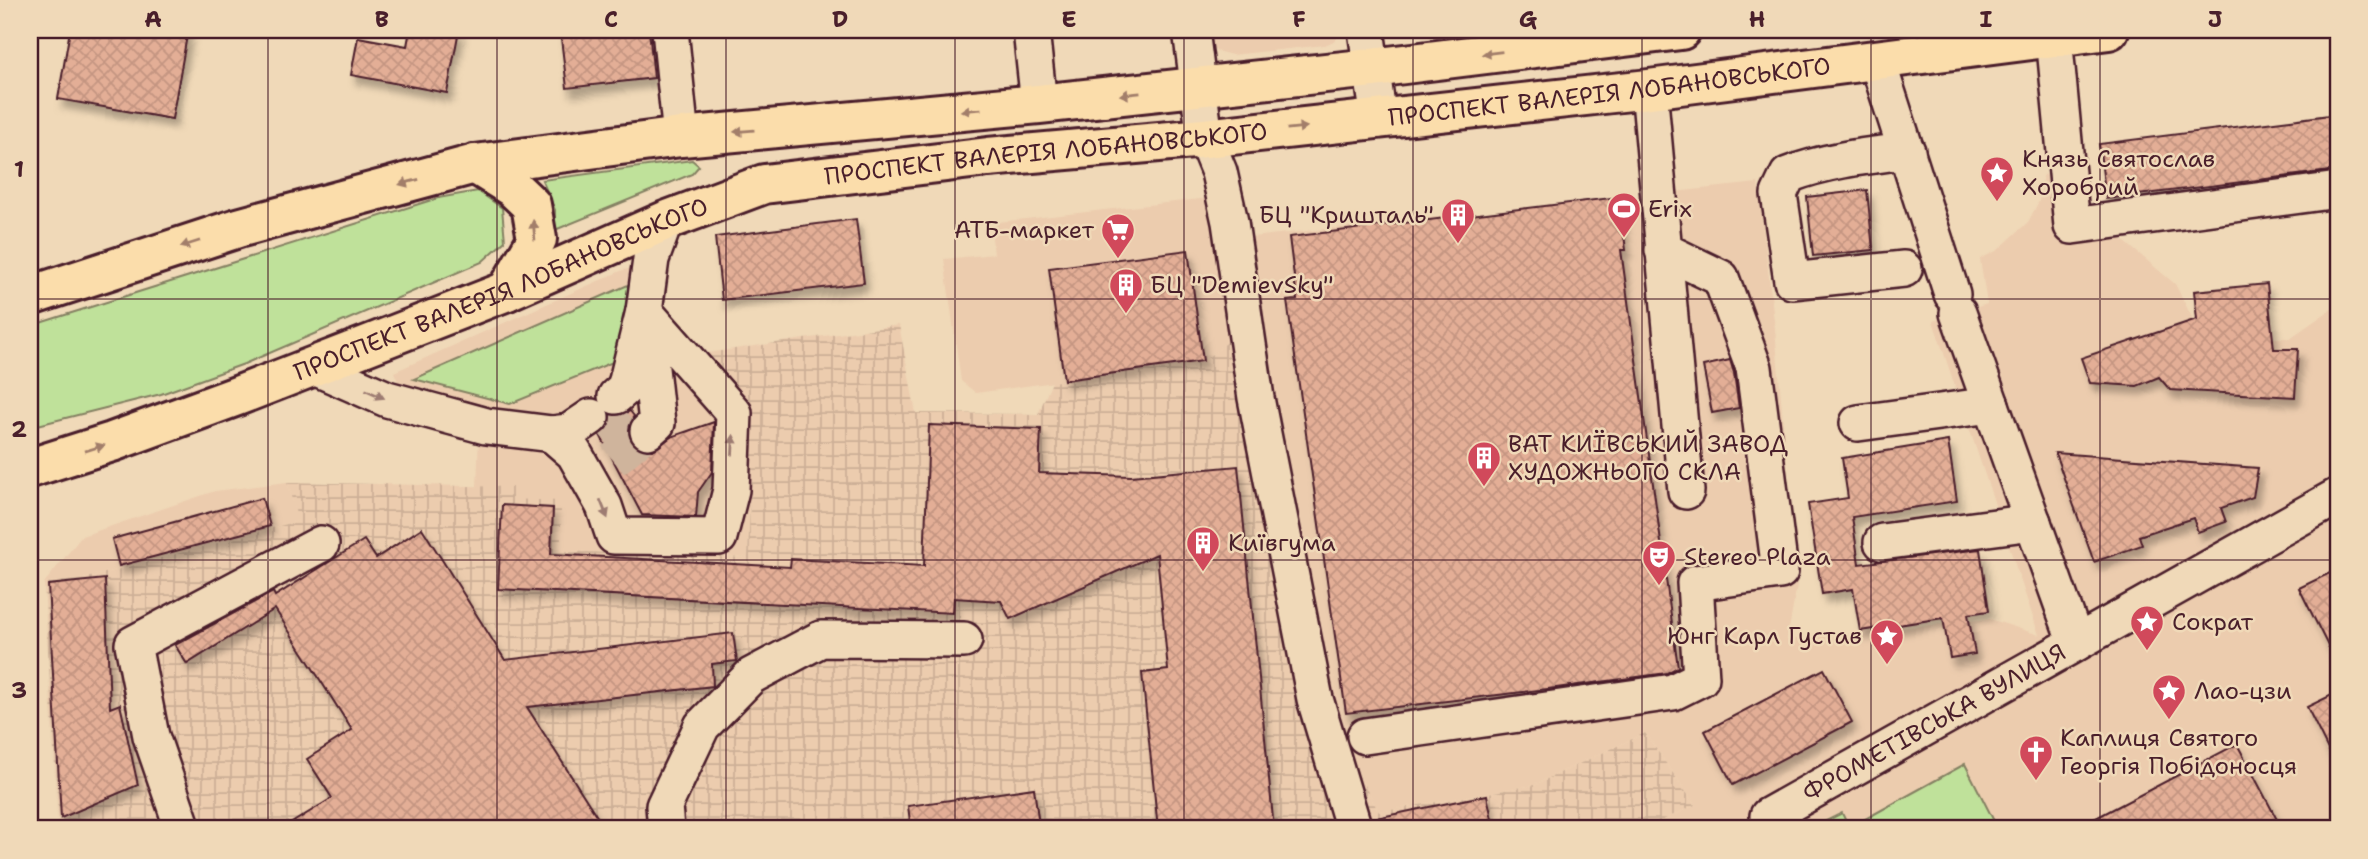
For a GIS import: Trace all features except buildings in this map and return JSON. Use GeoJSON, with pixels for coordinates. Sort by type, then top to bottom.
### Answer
{"type":"FeatureCollection","features":[{"type":"Feature","properties":{"kind":"main road","name":"ПРОСПЕКТ ВАЛЕРІЯ ЛОБАНОВСЬКОГО"},"geometry":{"type":"LineString","coordinates":[[30,296],[238,228],[475,164],[681,137],[1198,87],[1681,30]]}},
{"type":"Feature","properties":{"kind":"main road","name":"ПРОСПЕКТ ВАЛЕРІЯ ЛОБАНОВСЬКОГО"},"geometry":{"type":"LineString","coordinates":[[30,468],[112,442],[507,291],[665,221],[764,184],[988,157],[1380,120],[1649,89],[2109,30]]}},
{"type":"Feature","properties":{"kind":"main road"},"geometry":{"type":"LineString","coordinates":[[475,164],[512,187],[531,205],[537,239],[507,291]]}},
{"type":"Feature","properties":{"kind":"street"},"geometry":{"type":"LineString","coordinates":[[670,30],[681,137]]}},
{"type":"Feature","properties":{"kind":"street"},"geometry":{"type":"LineString","coordinates":[[1031,30],[1039,104]]}},
{"type":"Feature","properties":{"kind":"street"},"geometry":{"type":"LineString","coordinates":[[1191,30],[1205,138],[1219,172],[1230,222],[1256,398],[1315,699],[1354,829]]}},
{"type":"Feature","properties":{"kind":"street"},"geometry":{"type":"LineString","coordinates":[[1366,30],[1380,120]]}},
{"type":"Feature","properties":{"kind":"street"},"geometry":{"type":"LineString","coordinates":[[2054,36],[2072,226],[2338,190]]}},
{"type":"Feature","properties":{"kind":"street","name":"ФРОМЕТІВСЬКА ВУЛИЦЯ"},"geometry":{"type":"LineString","coordinates":[[1877,60],[1955,303],[2076,643]]}},
{"type":"Feature","properties":{"kind":"street"},"geometry":{"type":"LineString","coordinates":[[1649,89],[1686,491]]}},
{"type":"Feature","properties":{"kind":"street"},"geometry":{"type":"LineString","coordinates":[[1904,269],[1792,281],[1779,194],[1788,175],[1814,165],[1844,158],[1908,152]]}},
{"type":"Feature","properties":{"kind":"street"},"geometry":{"type":"LineString","coordinates":[[312,366],[387,399],[486,426],[601,435],[639,404],[644,311],[651,259],[665,221]]}},
{"type":"Feature","properties":{"kind":"street"},"geometry":{"type":"LineString","coordinates":[[1364,736],[1673,692],[1702,678],[1695,583],[1780,571],[1754,368],[1721,278],[1663,250]]}},
{"type":"Feature","properties":{"kind":"street"},"geometry":{"type":"LineString","coordinates":[[601,435],[604,506],[614,536],[719,537],[731,490],[734,413],[644,311]]}},
{"type":"Feature","properties":{"kind":"street"},"geometry":{"type":"LineString","coordinates":[[1858,422],[1991,405]]}},
{"type":"Feature","properties":{"kind":"street","name":"ФРОМЕТІВСЬКА ВУЛИЦЯ"},"geometry":{"type":"LineString","coordinates":[[1774,829],[1768,816],[2338,496]]}},
{"type":"Feature","properties":{"kind":"street"},"geometry":{"type":"LineString","coordinates":[[1882,542],[2033,522]]}},
{"type":"Feature","properties":{"kind":"street"},"geometry":{"type":"LineString","coordinates":[[183,829],[151,736],[133,644],[321,544]]}},
{"type":"Feature","properties":{"kind":"street"},"geometry":{"type":"LineString","coordinates":[[666,829],[664,806],[702,726],[751,676],[821,639],[964,640]]}},
{"type":"Feature","properties":{"kind":"shaded area"},"geometry":{"type":"Polygon","coordinates":[[[1204,30],[1340,30],[1336,40],[1325,45],[1232,55],[1211,47],[1204,30]]]}},
{"type":"Feature","properties":{"kind":"shaded area"},"geometry":{"type":"Polygon","coordinates":[[[2061,171],[2068,236],[2112,231],[2175,284],[2202,337],[2290,338],[2336,306],[2338,829],[1644,829],[1695,805],[1645,733],[1534,785],[1379,812],[1335,732],[1251,237],[1758,183],[1775,329],[1797,585],[1787,640],[1990,619],[2039,635],[1933,321],[1987,304],[1980,259],[1998,250],[2028,222],[2039,201],[2043,175],[2061,171]]]}},
{"type":"Feature","properties":{"kind":"shaded area"},"geometry":{"type":"Polygon","coordinates":[[[1209,198],[1217,235],[1230,341],[1203,361],[976,393],[961,381],[944,259],[994,254],[990,223],[1209,198]]]}},
{"type":"Feature","properties":{"kind":"shaded area"},"geometry":{"type":"Polygon","coordinates":[[[638,267],[700,354],[753,415],[748,558],[561,551],[511,499],[512,487],[477,487],[480,407],[399,384],[394,372],[623,270],[638,267]]]}},
{"type":"Feature","properties":{"kind":"shaded area"},"geometry":{"type":"Polygon","coordinates":[[[1263,315],[1335,732],[1379,812],[1534,785],[1645,733],[1695,805],[1644,829],[62,829],[58,817],[44,583],[79,580],[298,521],[287,482],[512,487],[512,499],[561,501],[561,551],[748,558],[753,415],[700,354],[899,325],[916,413],[1038,414],[1052,382],[1203,361],[1263,315]]]}},
{"type":"Feature","properties":{"kind":"shaded area"},"geometry":{"type":"Polygon","coordinates":[[[287,482],[299,521],[79,580],[44,583],[82,536],[215,491],[287,482]]]}},
{"type":"Feature","properties":{"kind":"green space"},"geometry":{"type":"Polygon","coordinates":[[[692,160],[699,166],[692,174],[555,230],[555,210],[542,180],[692,160]]]}},
{"type":"Feature","properties":{"kind":"green space"},"geometry":{"type":"Polygon","coordinates":[[[478,191],[502,208],[505,241],[482,262],[244,364],[161,394],[30,427],[30,326],[438,198],[478,191]]]}},
{"type":"Feature","properties":{"kind":"green space"},"geometry":{"type":"Polygon","coordinates":[[[637,281],[613,362],[510,404],[414,379],[637,281]]]}},
{"type":"Feature","properties":{"kind":"green space"},"geometry":{"type":"Polygon","coordinates":[[[1965,764],[1998,829],[1810,829],[1842,813],[1849,828],[1965,764]]]}},
{"type":"Feature","properties":{"kind":"tunnel"},"geometry":{"type":"LineString","coordinates":[[600,435],[630,411]]}},
{"type":"Feature","properties":{"kind":"tunnel"},"geometry":{"type":"LineString","coordinates":[[613,460],[648,431]]}},
{"type":"Feature","properties":{"kind":"place","name":"Князь Святослав Хоробрий"},"geometry":{"type":"Point","coordinates":[1997,203]}},
{"type":"Feature","properties":{"kind":"place","name":"Erix"},"geometry":{"type":"Point","coordinates":[1624,239]}},
{"type":"Feature","properties":{"kind":"place","name":"БЦ \"Кришталь\""},"geometry":{"type":"Point","coordinates":[1458,245]}},
{"type":"Feature","properties":{"kind":"place","name":"АТБ-маркет"},"geometry":{"type":"Point","coordinates":[1118,260]}},
{"type":"Feature","properties":{"kind":"place","name":"БЦ \"DemievSky\""},"geometry":{"type":"Point","coordinates":[1126,315]}},
{"type":"Feature","properties":{"kind":"place","name":"ВАТ КИЇВСЬКИЙ ЗАВОД ХУДОЖНЬОГО СКЛА"},"geometry":{"type":"Point","coordinates":[1484,488]}},
{"type":"Feature","properties":{"kind":"place","name":"Київгума"},"geometry":{"type":"Point","coordinates":[1203,573]}},
{"type":"Feature","properties":{"kind":"place","name":"Stereo Plaza"},"geometry":{"type":"Point","coordinates":[1659,587]}},
{"type":"Feature","properties":{"kind":"place","name":"Сократ"},"geometry":{"type":"Point","coordinates":[2147,652]}},
{"type":"Feature","properties":{"kind":"place","name":"Юнг Карл Густав"},"geometry":{"type":"Point","coordinates":[1887,666]}},
{"type":"Feature","properties":{"kind":"place","name":"Лао-цзи"},"geometry":{"type":"Point","coordinates":[2169,721]}},
{"type":"Feature","properties":{"kind":"place","name":"Каплиця Святого Георгія Побідоносця"},"geometry":{"type":"Point","coordinates":[2036,782]}}]}
